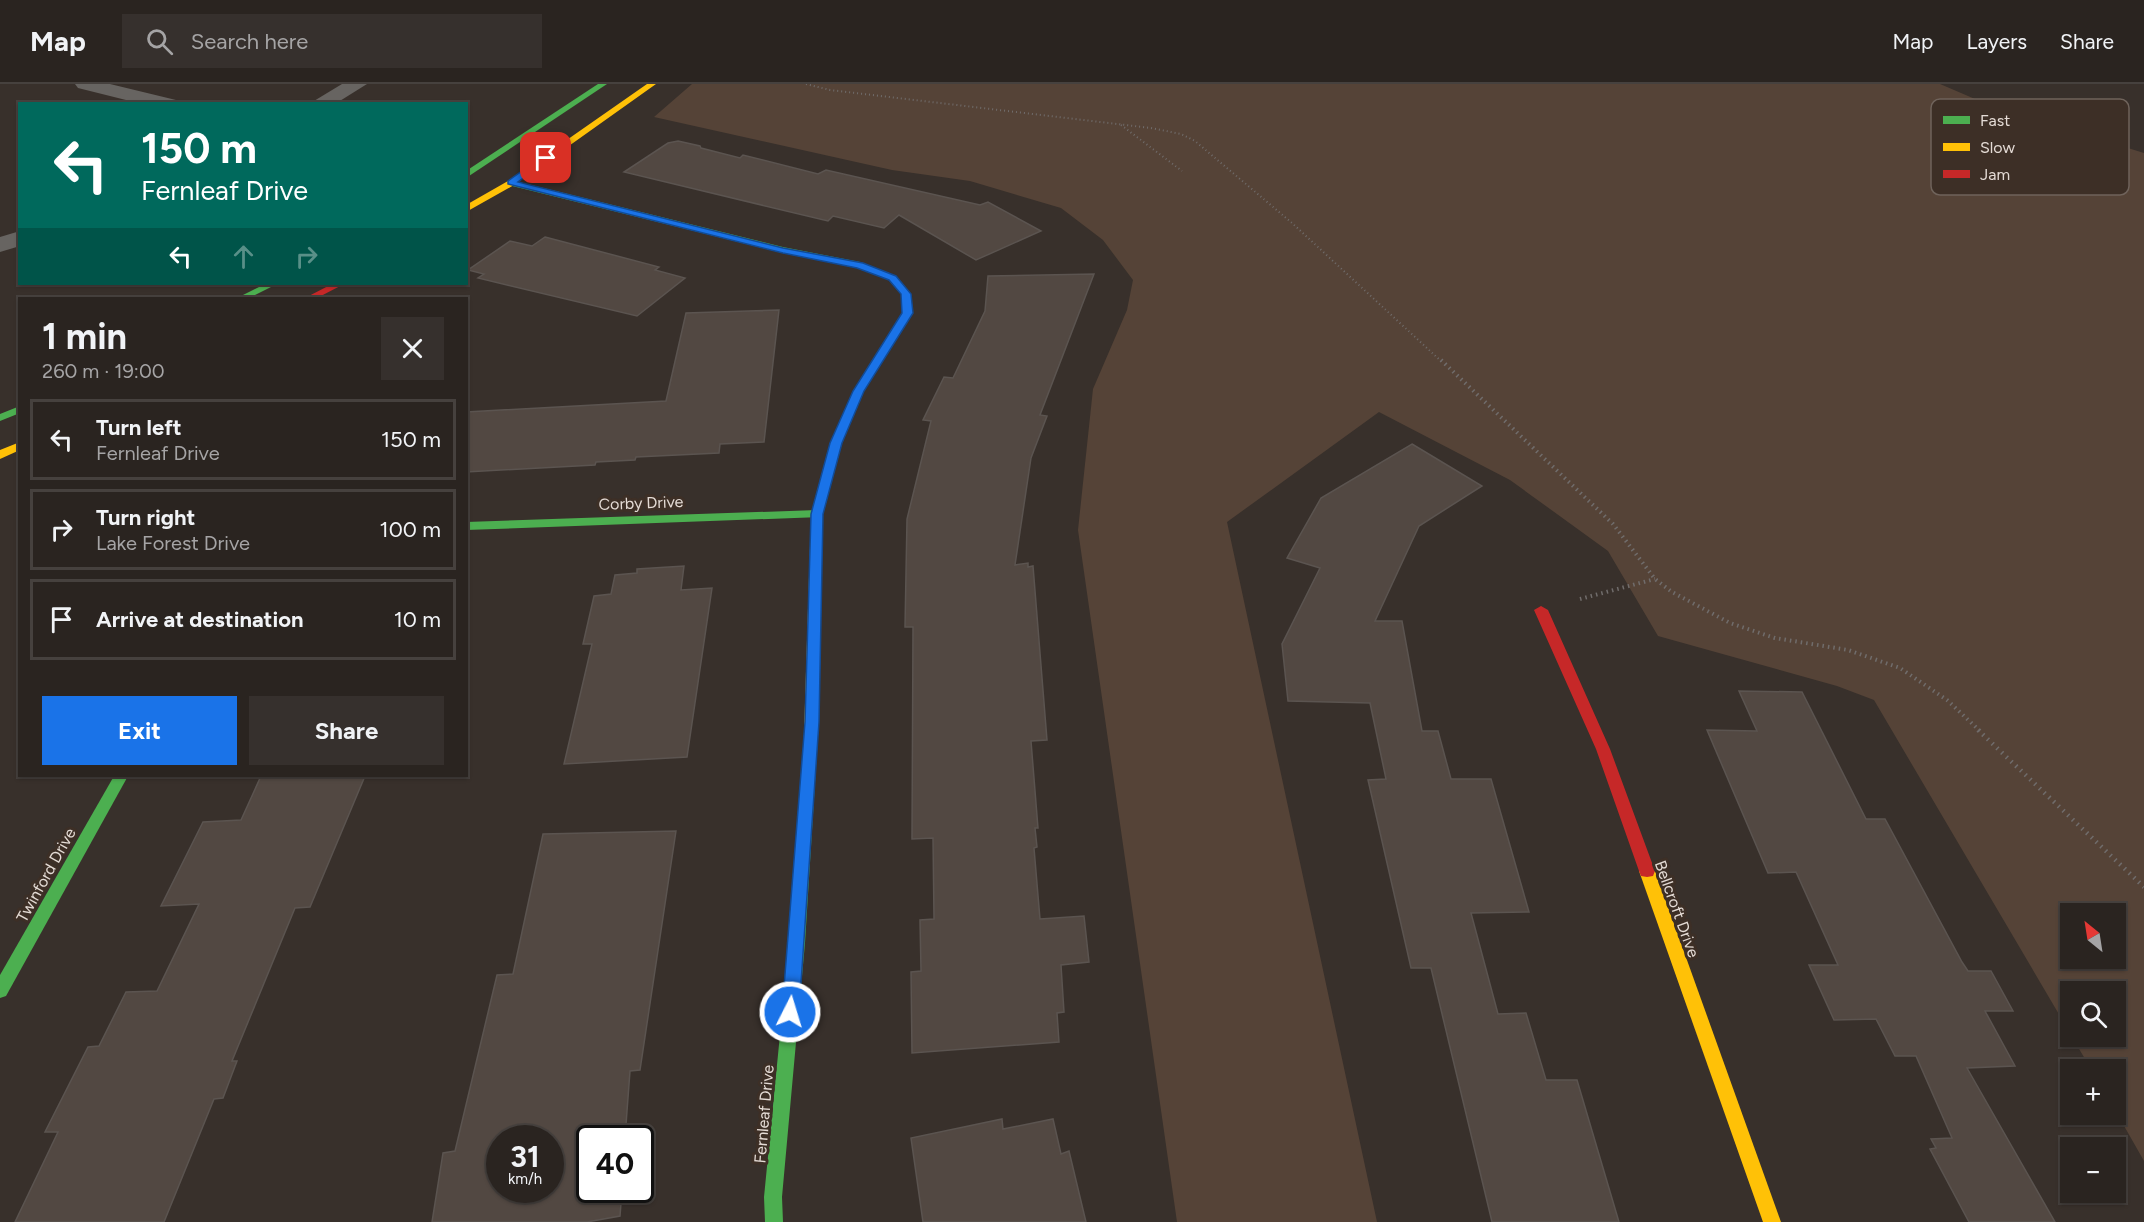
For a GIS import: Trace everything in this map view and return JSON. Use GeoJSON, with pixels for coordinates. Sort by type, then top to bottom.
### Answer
{"type":"FeatureCollection","features":[{"type":"Feature","properties":{"kind":"street"},"geometry":{"type":"LineString","coordinates":[[87,84],[161,102]]}},
{"type":"Feature","properties":{"kind":"street"},"geometry":{"type":"LineString","coordinates":[[323,102],[357,84]]}},
{"type":"Feature","properties":{"kind":"street"},"geometry":{"type":"LineString","coordinates":[[468,174],[603,84]]}},
{"type":"Feature","properties":{"kind":"street"},"geometry":{"type":"LineString","coordinates":[[468,208],[511,183],[652,84]]}},
{"type":"Feature","properties":{"kind":"street","name":"Fernleaf Drive"},"geometry":{"type":"LineString","coordinates":[[511,183],[783,250],[860,265],[892,278],[906,294],[908,313],[859,391],[836,443],[817,514],[812,722],[797,943],[773,1197],[774,1222]]}},
{"type":"Feature","properties":{"kind":"street"},"geometry":{"type":"LineString","coordinates":[[0,245],[18,239]]}},
{"type":"Feature","properties":{"kind":"street"},"geometry":{"type":"LineString","coordinates":[[244,297],[270,285]]}},
{"type":"Feature","properties":{"kind":"street"},"geometry":{"type":"LineString","coordinates":[[312,297],[337,285]]}},
{"type":"Feature","properties":{"kind":"street"},"geometry":{"type":"LineString","coordinates":[[0,418],[18,410]]}},
{"type":"Feature","properties":{"kind":"street"},"geometry":{"type":"LineString","coordinates":[[0,455],[18,446]]}},
{"type":"Feature","properties":{"kind":"street","name":"Corby Drive"},"geometry":{"type":"LineString","coordinates":[[468,526],[817,514]]}},
{"type":"Feature","properties":{"kind":"street","name":"Bellcroft Drive"},"geometry":{"type":"LineString","coordinates":[[1541,610],[1603,749],[1772,1222]]}},
{"type":"Feature","properties":{"kind":"street","name":"Twinford Drive"},"geometry":{"type":"LineString","coordinates":[[0,990],[120,777]]}},
{"type":"Feature","properties":{"kind":"path"},"geometry":{"type":"LineString","coordinates":[[806,84],[830,90],[1181,134],[1209,151],[1433,353],[1613,524],[1655,579],[1682,598],[1730,623],[1775,638],[1813,643],[1866,655],[1900,668],[1925,683],[1947,700],[2144,887]]}},
{"type":"Feature","properties":{"kind":"path"},"geometry":{"type":"LineString","coordinates":[[1120,125],[1182,171]]}},
{"type":"Feature","properties":{"kind":"path"},"geometry":{"type":"LineString","coordinates":[[1541,610],[1655,579]]}},
{"type":"Feature","properties":{"kind":"shaded area"},"geometry":{"type":"Polygon","coordinates":[[[692,84],[1940,84],[1975,99],[1931,99],[1931,195],[2129,195],[2129,148],[2144,153],[2144,1161],[2124,1125],[2126,1125],[2126,1059],[2085,1059],[2078,1047],[2126,1047],[2126,981],[2060,981],[2060,1016],[1874,700],[1837,686],[1658,636],[1608,551],[1510,480],[1379,412],[1227,522],[1377,1222],[1177,1222],[1078,530],[1093,389],[1127,310],[1133,280],[1103,240],[1061,208],[970,181],[892,170],[654,117],[692,84]]]}},
{"type":"Feature","properties":{"kind":"building"},"geometry":{"type":"Polygon","coordinates":[[[678,141],[740,158],[743,155],[818,174],[826,170],[980,205],[988,202],[1041,231],[976,260],[899,215],[884,228],[833,216],[828,221],[624,172],[668,143],[678,141]]]}},
{"type":"Feature","properties":{"kind":"building"},"geometry":{"type":"Polygon","coordinates":[[[545,237],[659,267],[655,270],[685,278],[637,316],[478,278],[484,274],[468,270],[510,241],[532,246],[545,237]]]}},
{"type":"Feature","properties":{"kind":"building"},"geometry":{"type":"Polygon","coordinates":[[[1094,274],[1040,415],[1047,416],[1031,458],[1015,565],[1028,563],[1028,567],[1033,566],[1047,740],[1031,741],[1038,828],[1035,828],[1037,847],[1034,848],[1040,919],[1084,916],[1089,962],[1061,965],[1064,1012],[1057,1013],[1059,1042],[912,1053],[911,972],[921,971],[920,920],[934,919],[933,838],[912,839],[913,627],[905,627],[907,519],[931,421],[923,420],[944,377],[953,378],[985,311],[988,276],[1094,274]]]}},
{"type":"Feature","properties":{"kind":"building"},"geometry":{"type":"Polygon","coordinates":[[[779,310],[764,442],[720,444],[719,453],[636,457],[635,460],[596,462],[595,465],[468,472],[468,412],[666,401],[686,313],[779,310]]]}},
{"type":"Feature","properties":{"kind":"building"},"geometry":{"type":"Polygon","coordinates":[[[1412,444],[1482,486],[1419,526],[1375,621],[1402,621],[1422,731],[1438,731],[1451,779],[1491,779],[1529,912],[1471,913],[1498,1014],[1526,1013],[1546,1080],[1577,1080],[1619,1222],[1492,1222],[1431,968],[1411,968],[1368,780],[1386,779],[1370,703],[1288,701],[1282,644],[1320,568],[1287,558],[1321,498],[1412,444]]]}},
{"type":"Feature","properties":{"kind":"building"},"geometry":{"type":"Polygon","coordinates":[[[684,566],[681,590],[712,588],[687,757],[564,764],[592,644],[583,644],[594,596],[611,594],[615,575],[637,573],[637,569],[684,566]]]}},
{"type":"Feature","properties":{"kind":"building"},"geometry":{"type":"Polygon","coordinates":[[[1739,691],[1802,692],[1866,819],[1885,819],[1968,971],[1991,971],[2013,1011],[1985,1011],[2015,1066],[1967,1068],[2055,1222],[1969,1222],[1930,1149],[1936,1148],[1931,1139],[1952,1138],[1916,1056],[1895,1056],[1876,1019],[1834,1020],[1809,965],[1838,965],[1796,872],[1768,873],[1707,730],[1757,731],[1739,691]]]}},
{"type":"Feature","properties":{"kind":"building"},"geometry":{"type":"Polygon","coordinates":[[[261,777],[365,777],[310,907],[295,908],[232,1061],[237,1061],[223,1098],[214,1099],[164,1222],[15,1222],[58,1132],[45,1132],[88,1047],[99,1046],[126,992],[157,991],[199,904],[161,906],[203,822],[241,820],[261,777]]]}},
{"type":"Feature","properties":{"kind":"building"},"geometry":{"type":"Polygon","coordinates":[[[676,831],[640,1070],[630,1071],[626,1125],[576,1125],[576,1203],[621,1203],[620,1216],[587,1222],[432,1222],[443,1153],[455,1151],[497,975],[513,974],[543,834],[676,831]]]}},
{"type":"Feature","properties":{"kind":"building"},"geometry":{"type":"Polygon","coordinates":[[[1002,1119],[1003,1129],[1053,1119],[1061,1154],[1069,1151],[1086,1222],[923,1222],[911,1138],[1002,1119]]]}},
{"type":"Feature","properties":{"kind":"traffic: fast"},"geometry":{"type":"LineString","coordinates":[[468,174],[603,84]]}},
{"type":"Feature","properties":{"kind":"traffic: fast"},"geometry":{"type":"LineString","coordinates":[[511,183],[783,250],[860,265],[878,272]]}},
{"type":"Feature","properties":{"kind":"traffic: fast"},"geometry":{"type":"LineString","coordinates":[[244,297],[270,285]]}},
{"type":"Feature","properties":{"kind":"traffic: fast"},"geometry":{"type":"LineString","coordinates":[[0,418],[18,410]]}},
{"type":"Feature","properties":{"kind":"traffic: fast"},"geometry":{"type":"LineString","coordinates":[[468,526],[817,514]]}},
{"type":"Feature","properties":{"kind":"traffic: fast"},"geometry":{"type":"LineString","coordinates":[[774,1222],[773,1197],[797,943],[811,734]]}},
{"type":"Feature","properties":{"kind":"traffic: fast"},"geometry":{"type":"LineString","coordinates":[[0,991],[120,777]]}},
{"type":"Feature","properties":{"kind":"traffic: slow"},"geometry":{"type":"LineString","coordinates":[[468,208],[511,183],[652,84]]}},
{"type":"Feature","properties":{"kind":"traffic: slow"},"geometry":{"type":"LineString","coordinates":[[811,734],[817,514],[836,443],[859,391],[908,313],[906,294],[892,278],[878,272]]}},
{"type":"Feature","properties":{"kind":"traffic: slow"},"geometry":{"type":"LineString","coordinates":[[0,455],[18,446]]}},
{"type":"Feature","properties":{"kind":"traffic: slow"},"geometry":{"type":"LineString","coordinates":[[1647,871],[1772,1222]]}},
{"type":"Feature","properties":{"kind":"traffic: jam"},"geometry":{"type":"LineString","coordinates":[[312,297],[337,285]]}},
{"type":"Feature","properties":{"kind":"traffic: jam"},"geometry":{"type":"LineString","coordinates":[[1541,610],[1603,749],[1647,871]]}},
{"type":"Feature","properties":{"kind":"route"},"geometry":{"type":"LineString","coordinates":[[546,158],[511,183],[783,250],[860,265],[892,278],[906,294],[908,313],[892,335],[859,391],[836,443],[817,514],[812,722],[790,1012]]}}]}
